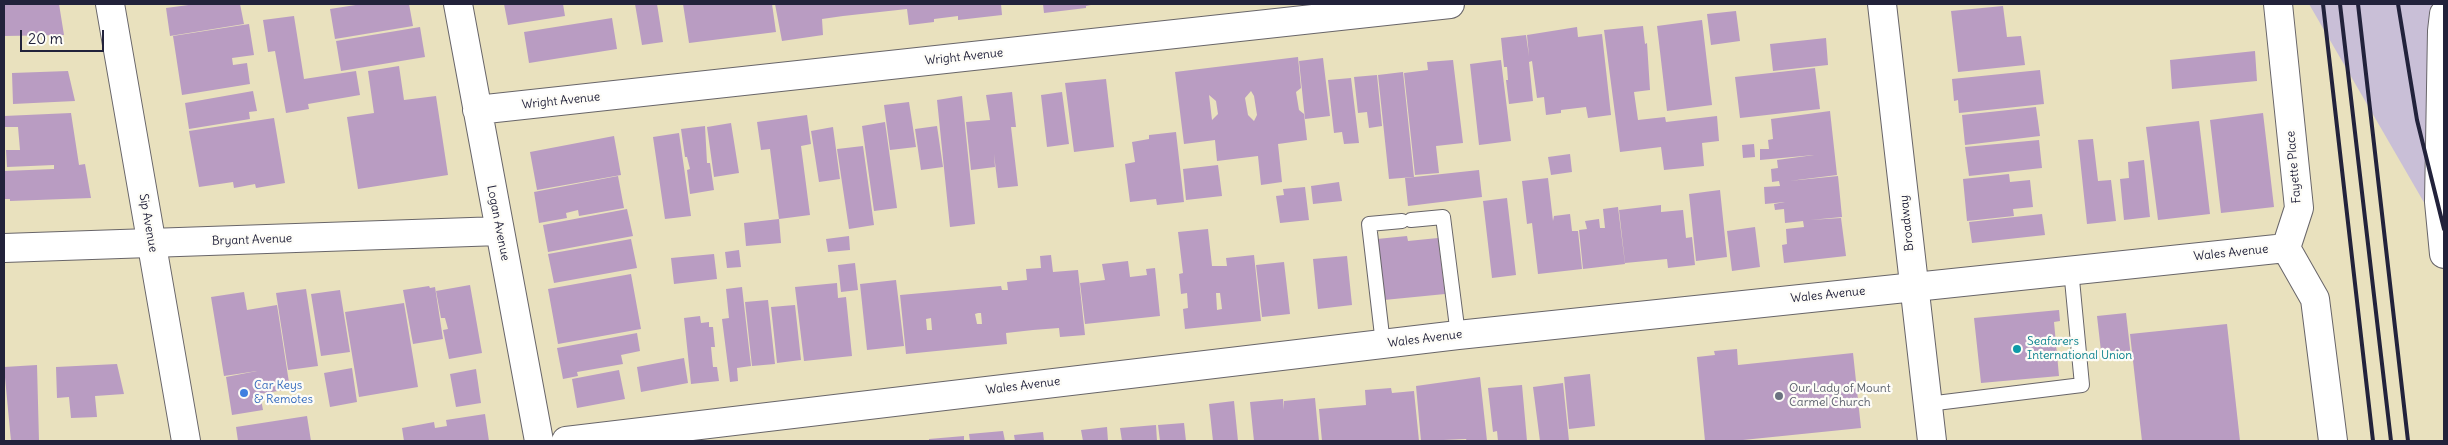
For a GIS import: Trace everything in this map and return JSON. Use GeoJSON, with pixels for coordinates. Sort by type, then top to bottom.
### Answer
{"type":"FeatureCollection","features":[{"type":"Feature","properties":{"kind":"street","name":"Sip Avenue"},"geometry":{"type":"LineString","coordinates":[[110,4],[186,441]]}},
{"type":"Feature","properties":{"kind":"street","name":"Logan Avenue"},"geometry":{"type":"LineString","coordinates":[[458,4],[539,441]]}},
{"type":"Feature","properties":{"kind":"street","name":"Wright Avenue"},"geometry":{"type":"LineString","coordinates":[[477,110],[1450,4]]}},
{"type":"Feature","properties":{"kind":"street","name":"Broadway"},"geometry":{"type":"LineString","coordinates":[[1882,4],[1932,441]]}},
{"type":"Feature","properties":{"kind":"street","name":"Fayette Place"},"geometry":{"type":"LineString","coordinates":[[2278,4],[2298,208],[2286,248]]}},
{"type":"Feature","properties":{"kind":"street"},"geometry":{"type":"LineString","coordinates":[[2444,26],[2438,202],[2444,254]]}},
{"type":"Feature","properties":{"kind":"street","name":"Bryant Avenue"},"geometry":{"type":"LineString","coordinates":[[4,248],[500,232]]}},
{"type":"Feature","properties":{"kind":"street","name":"Wales Avenue"},"geometry":{"type":"LineString","coordinates":[[566,441],[1458,335],[2071,269],[2286,248]]}},
{"type":"Feature","properties":{"kind":"street"},"geometry":{"type":"LineString","coordinates":[[2286,248],[2315,299],[2333,441]]}},
{"type":"Feature","properties":{"kind":"lane"},"geometry":{"type":"LineString","coordinates":[[1383,344],[1369,224],[1443,217],[1458,335]]}},
{"type":"Feature","properties":{"kind":"lane"},"geometry":{"type":"LineString","coordinates":[[1928,404],[2082,385],[2071,269]]}},
{"type":"Feature","properties":{"kind":"shaded area"},"geometry":{"type":"Polygon","coordinates":[[[2309,4],[2444,4],[2444,237],[2309,4]]]}},
{"type":"Feature","properties":{"kind":"building"},"geometry":{"type":"Polygon","coordinates":[[[4,4],[59,4],[64,35],[4,36],[4,4]]]}},
{"type":"Feature","properties":{"kind":"building"},"geometry":{"type":"Polygon","coordinates":[[[196,4],[240,4],[244,24],[170,36],[166,8],[196,4]]]}},
{"type":"Feature","properties":{"kind":"building"},"geometry":{"type":"Polygon","coordinates":[[[362,4],[409,4],[413,26],[335,39],[330,9],[362,4]]]}},
{"type":"Feature","properties":{"kind":"building"},"geometry":{"type":"Polygon","coordinates":[[[504,4],[563,4],[565,16],[508,25],[504,4]]]}},
{"type":"Feature","properties":{"kind":"building"},"geometry":{"type":"Polygon","coordinates":[[[635,4],[657,4],[663,42],[642,45],[635,4]]]}},
{"type":"Feature","properties":{"kind":"building"},"geometry":{"type":"Polygon","coordinates":[[[683,4],[772,4],[776,32],[689,43],[683,4]]]}},
{"type":"Feature","properties":{"kind":"building"},"geometry":{"type":"Polygon","coordinates":[[[775,4],[1001,4],[1002,15],[958,20],[958,16],[934,19],[934,22],[909,25],[907,9],[843,16],[822,19],[823,35],[782,41],[775,4]]]}},
{"type":"Feature","properties":{"kind":"building"},"geometry":{"type":"Polygon","coordinates":[[[1043,4],[1091,5],[1086,6],[1086,8],[1044,13],[1043,4]]]}},
{"type":"Feature","properties":{"kind":"building"},"geometry":{"type":"Polygon","coordinates":[[[2003,6],[2007,37],[2021,36],[2025,65],[1958,72],[1951,11],[2003,6]]]}},
{"type":"Feature","properties":{"kind":"building"},"geometry":{"type":"Polygon","coordinates":[[[1736,11],[1740,41],[1711,45],[1707,14],[1736,11]]]}},
{"type":"Feature","properties":{"kind":"building"},"geometry":{"type":"Polygon","coordinates":[[[294,16],[304,79],[356,71],[360,95],[308,104],[309,109],[286,113],[275,51],[268,52],[263,20],[294,16]]]}},
{"type":"Feature","properties":{"kind":"building"},"geometry":{"type":"Polygon","coordinates":[[[612,18],[617,49],[529,63],[524,32],[612,18]]]}},
{"type":"Feature","properties":{"kind":"building"},"geometry":{"type":"Polygon","coordinates":[[[1702,20],[1712,105],[1667,111],[1657,26],[1702,20]]]}},
{"type":"Feature","properties":{"kind":"building"},"geometry":{"type":"Polygon","coordinates":[[[249,24],[254,55],[232,58],[233,65],[247,63],[250,84],[182,95],[173,36],[249,24]]]}},
{"type":"Feature","properties":{"kind":"building"},"geometry":{"type":"Polygon","coordinates":[[[1643,26],[1645,44],[1647,43],[1650,90],[1634,92],[1638,120],[1665,117],[1666,122],[1717,116],[1719,141],[1702,143],[1704,166],[1664,170],[1661,147],[1620,152],[1604,30],[1643,26]]]}},
{"type":"Feature","properties":{"kind":"building"},"geometry":{"type":"Polygon","coordinates":[[[420,27],[425,57],[341,71],[336,41],[420,27]]]}},
{"type":"Feature","properties":{"kind":"building"},"geometry":{"type":"Polygon","coordinates":[[[1577,27],[1578,37],[1602,34],[1611,115],[1588,118],[1586,107],[1561,110],[1561,113],[1546,115],[1544,97],[1537,98],[1532,61],[1529,62],[1533,101],[1509,104],[1506,80],[1508,80],[1507,67],[1504,67],[1501,38],[1526,35],[1529,56],[1527,35],[1577,27]]]}},
{"type":"Feature","properties":{"kind":"building"},"geometry":{"type":"Polygon","coordinates":[[[1826,38],[1828,65],[1773,71],[1770,44],[1826,38]]]}},
{"type":"Feature","properties":{"kind":"building"},"geometry":{"type":"Polygon","coordinates":[[[2255,51],[2257,81],[2172,89],[2170,60],[2255,51]]]}},
{"type":"Feature","properties":{"kind":"building"},"geometry":{"type":"Polygon","coordinates":[[[1298,57],[1301,88],[1296,92],[1299,110],[1304,114],[1307,140],[1278,144],[1282,182],[1261,185],[1258,156],[1217,161],[1215,140],[1184,144],[1175,72],[1298,57]],[[1251,91],[1245,98],[1248,115],[1254,121],[1257,115],[1254,96],[1251,91]],[[1209,95],[1212,120],[1218,114],[1216,101],[1209,95]]]}},
{"type":"Feature","properties":{"kind":"building"},"geometry":{"type":"Polygon","coordinates":[[[1323,58],[1330,116],[1305,119],[1299,61],[1323,58]]]}},
{"type":"Feature","properties":{"kind":"building"},"geometry":{"type":"Polygon","coordinates":[[[1453,60],[1463,143],[1436,146],[1439,173],[1415,175],[1404,73],[1428,70],[1427,62],[1453,60]]]}},
{"type":"Feature","properties":{"kind":"building"},"geometry":{"type":"Polygon","coordinates":[[[1501,60],[1511,141],[1479,145],[1470,64],[1501,60]]]}},
{"type":"Feature","properties":{"kind":"building"},"geometry":{"type":"Polygon","coordinates":[[[399,66],[404,100],[436,96],[448,175],[358,189],[347,117],[374,113],[368,71],[399,66]]]}},
{"type":"Feature","properties":{"kind":"building"},"geometry":{"type":"Polygon","coordinates":[[[1815,68],[1820,109],[1740,118],[1735,77],[1815,68]]]}},
{"type":"Feature","properties":{"kind":"building"},"geometry":{"type":"Polygon","coordinates":[[[2040,70],[2044,104],[1959,113],[1958,100],[1954,101],[1952,79],[2040,70]]]}},
{"type":"Feature","properties":{"kind":"building"},"geometry":{"type":"Polygon","coordinates":[[[68,71],[75,101],[13,104],[12,73],[68,71]]]}},
{"type":"Feature","properties":{"kind":"building"},"geometry":{"type":"Polygon","coordinates":[[[1403,72],[1414,177],[1389,179],[1378,75],[1403,72]]]}},
{"type":"Feature","properties":{"kind":"building"},"geometry":{"type":"Polygon","coordinates":[[[1377,75],[1382,126],[1369,128],[1367,112],[1358,113],[1354,77],[1377,75]]]}},
{"type":"Feature","properties":{"kind":"building"},"geometry":{"type":"Polygon","coordinates":[[[1351,78],[1359,143],[1344,144],[1342,132],[1334,133],[1328,80],[1351,78]]]}},
{"type":"Feature","properties":{"kind":"building"},"geometry":{"type":"Polygon","coordinates":[[[1106,79],[1114,147],[1074,152],[1065,83],[1106,79]]]}},
{"type":"Feature","properties":{"kind":"building"},"geometry":{"type":"Polygon","coordinates":[[[253,91],[257,111],[249,112],[250,119],[189,129],[185,103],[253,91]]]}},
{"type":"Feature","properties":{"kind":"building"},"geometry":{"type":"Polygon","coordinates":[[[1012,92],[1016,127],[1011,127],[1018,186],[998,188],[994,154],[995,167],[971,170],[966,122],[990,120],[986,95],[1012,92]]]}},
{"type":"Feature","properties":{"kind":"building"},"geometry":{"type":"Polygon","coordinates":[[[1062,92],[1069,144],[1047,147],[1041,95],[1062,92]]]}},
{"type":"Feature","properties":{"kind":"building"},"geometry":{"type":"Polygon","coordinates":[[[962,96],[975,224],[950,227],[937,100],[962,96]]]}},
{"type":"Feature","properties":{"kind":"building"},"geometry":{"type":"Polygon","coordinates":[[[909,102],[916,147],[890,150],[884,105],[909,102]]]}},
{"type":"Feature","properties":{"kind":"building"},"geometry":{"type":"Polygon","coordinates":[[[2036,107],[2040,136],[1965,145],[1962,115],[2036,107]]]}},
{"type":"Feature","properties":{"kind":"building"},"geometry":{"type":"Polygon","coordinates":[[[1830,111],[1837,175],[1789,181],[1838,176],[1842,217],[1810,220],[1841,218],[1846,256],[1784,263],[1782,245],[1787,244],[1786,229],[1804,227],[1803,221],[1785,223],[1784,209],[1775,210],[1774,204],[1785,202],[1765,204],[1764,187],[1780,186],[1779,181],[1772,182],[1771,169],[1778,168],[1777,160],[1814,155],[1760,160],[1760,149],[1769,149],[1768,140],[1773,139],[1771,119],[1830,111]]]}},
{"type":"Feature","properties":{"kind":"building"},"geometry":{"type":"Polygon","coordinates":[[[71,113],[79,165],[85,164],[91,198],[10,201],[10,199],[4,199],[4,171],[54,169],[54,165],[7,167],[6,150],[20,150],[18,127],[4,127],[4,116],[71,113]]]}},
{"type":"Feature","properties":{"kind":"building"},"geometry":{"type":"Polygon","coordinates":[[[2263,113],[2274,207],[2221,213],[2210,120],[2263,113]]]}},
{"type":"Feature","properties":{"kind":"building"},"geometry":{"type":"Polygon","coordinates":[[[807,115],[811,144],[801,146],[810,215],[779,219],[770,149],[761,150],[757,122],[807,115]]]}},
{"type":"Feature","properties":{"kind":"building"},"geometry":{"type":"Polygon","coordinates":[[[274,118],[285,183],[256,188],[255,184],[234,188],[233,182],[199,187],[189,131],[274,118]]]}},
{"type":"Feature","properties":{"kind":"building"},"geometry":{"type":"Polygon","coordinates":[[[2199,121],[2210,214],[2158,220],[2146,127],[2199,121]]]}},
{"type":"Feature","properties":{"kind":"building"},"geometry":{"type":"Polygon","coordinates":[[[885,122],[897,208],[874,211],[862,126],[885,122]]]}},
{"type":"Feature","properties":{"kind":"building"},"geometry":{"type":"Polygon","coordinates":[[[731,123],[739,173],[714,177],[707,127],[731,123]]]}},
{"type":"Feature","properties":{"kind":"building"},"geometry":{"type":"Polygon","coordinates":[[[705,126],[707,163],[710,163],[714,190],[690,194],[687,170],[690,169],[687,157],[685,157],[681,129],[705,126]]]}},
{"type":"Feature","properties":{"kind":"building"},"geometry":{"type":"Polygon","coordinates":[[[937,126],[943,167],[921,170],[915,129],[937,126]]]}},
{"type":"Feature","properties":{"kind":"building"},"geometry":{"type":"Polygon","coordinates":[[[833,127],[840,179],[819,182],[811,131],[833,127]]]}},
{"type":"Feature","properties":{"kind":"building"},"geometry":{"type":"Polygon","coordinates":[[[1176,132],[1184,202],[1157,205],[1156,199],[1130,202],[1125,164],[1135,162],[1132,142],[1149,139],[1149,135],[1176,132]]]}},
{"type":"Feature","properties":{"kind":"building"},"geometry":{"type":"Polygon","coordinates":[[[679,133],[691,216],[665,219],[653,137],[679,133]]]}},
{"type":"Feature","properties":{"kind":"building"},"geometry":{"type":"Polygon","coordinates":[[[614,136],[621,175],[537,190],[530,152],[614,136]]]}},
{"type":"Feature","properties":{"kind":"building"},"geometry":{"type":"Polygon","coordinates":[[[2093,139],[2098,181],[2111,180],[2116,221],[2087,224],[2078,140],[2093,139]]]}},
{"type":"Feature","properties":{"kind":"building"},"geometry":{"type":"Polygon","coordinates":[[[2039,140],[2042,168],[1969,176],[1965,147],[2039,140]]]}},
{"type":"Feature","properties":{"kind":"building"},"geometry":{"type":"Polygon","coordinates":[[[1754,144],[1755,157],[1743,158],[1742,145],[1754,144]]]}},
{"type":"Feature","properties":{"kind":"building"},"geometry":{"type":"Polygon","coordinates":[[[863,146],[874,225],[849,229],[837,149],[863,146]]]}},
{"type":"Feature","properties":{"kind":"building"},"geometry":{"type":"Polygon","coordinates":[[[1570,154],[1572,172],[1551,175],[1548,157],[1570,154]]]}},
{"type":"Feature","properties":{"kind":"building"},"geometry":{"type":"Polygon","coordinates":[[[2144,160],[2150,217],[2124,220],[2120,179],[2129,178],[2128,162],[2144,160]]]}},
{"type":"Feature","properties":{"kind":"building"},"geometry":{"type":"Polygon","coordinates":[[[1218,165],[1222,196],[1186,200],[1183,169],[1218,165]]]}},
{"type":"Feature","properties":{"kind":"building"},"geometry":{"type":"Polygon","coordinates":[[[1479,170],[1482,197],[1408,206],[1405,178],[1479,170]]]}},
{"type":"Feature","properties":{"kind":"building"},"geometry":{"type":"Polygon","coordinates":[[[2009,174],[2010,182],[2030,180],[2033,207],[2013,209],[2014,216],[1967,221],[1963,179],[2009,174]]]}},
{"type":"Feature","properties":{"kind":"building"},"geometry":{"type":"Polygon","coordinates":[[[618,176],[624,208],[579,216],[578,210],[566,213],[567,218],[539,223],[534,192],[618,176]]]}},
{"type":"Feature","properties":{"kind":"building"},"geometry":{"type":"Polygon","coordinates":[[[1548,178],[1553,221],[1554,216],[1570,214],[1572,231],[1578,231],[1582,269],[1538,274],[1532,223],[1527,224],[1522,181],[1548,178]]]}},
{"type":"Feature","properties":{"kind":"building"},"geometry":{"type":"Polygon","coordinates":[[[1339,182],[1342,201],[1313,204],[1311,186],[1339,182]]]}},
{"type":"Feature","properties":{"kind":"building"},"geometry":{"type":"Polygon","coordinates":[[[1305,187],[1309,220],[1280,223],[1276,196],[1284,195],[1283,189],[1305,187]]]}},
{"type":"Feature","properties":{"kind":"building"},"geometry":{"type":"Polygon","coordinates":[[[1720,190],[1727,257],[1696,261],[1689,194],[1720,190]]]}},
{"type":"Feature","properties":{"kind":"building"},"geometry":{"type":"Polygon","coordinates":[[[1507,198],[1516,275],[1492,278],[1483,201],[1507,198]]]}},
{"type":"Feature","properties":{"kind":"building"},"geometry":{"type":"Polygon","coordinates":[[[1661,205],[1661,212],[1683,210],[1686,238],[1692,237],[1695,265],[1668,268],[1667,259],[1625,263],[1619,210],[1661,205]]]}},
{"type":"Feature","properties":{"kind":"building"},"geometry":{"type":"Polygon","coordinates":[[[1618,207],[1625,264],[1583,269],[1579,230],[1587,229],[1585,221],[1599,219],[1600,228],[1605,228],[1603,209],[1618,207]]]}},
{"type":"Feature","properties":{"kind":"building"},"geometry":{"type":"Polygon","coordinates":[[[627,209],[633,236],[548,252],[543,225],[627,209]]]}},
{"type":"Feature","properties":{"kind":"building"},"geometry":{"type":"Polygon","coordinates":[[[2042,214],[2045,235],[1972,243],[1969,222],[2042,214]]]}},
{"type":"Feature","properties":{"kind":"building"},"geometry":{"type":"Polygon","coordinates":[[[779,219],[781,243],[746,246],[744,223],[779,219]]]}},
{"type":"Feature","properties":{"kind":"building"},"geometry":{"type":"Polygon","coordinates":[[[1755,227],[1760,267],[1732,271],[1727,231],[1755,227]]]}},
{"type":"Feature","properties":{"kind":"building"},"geometry":{"type":"Polygon","coordinates":[[[1208,229],[1212,266],[1227,266],[1226,258],[1254,255],[1261,321],[1185,329],[1183,309],[1188,308],[1187,293],[1181,294],[1179,274],[1183,273],[1178,232],[1208,229]],[[1216,293],[1217,310],[1222,309],[1220,293],[1216,293]]]}},
{"type":"Feature","properties":{"kind":"building"},"geometry":{"type":"Polygon","coordinates":[[[849,236],[850,250],[828,252],[826,239],[849,236]]]}},
{"type":"Feature","properties":{"kind":"building"},"geometry":{"type":"Polygon","coordinates":[[[1407,236],[1408,241],[1438,238],[1445,294],[1384,300],[1377,239],[1407,236]]]}},
{"type":"Feature","properties":{"kind":"building"},"geometry":{"type":"Polygon","coordinates":[[[631,239],[637,268],[554,283],[548,254],[631,239]]]}},
{"type":"Feature","properties":{"kind":"building"},"geometry":{"type":"Polygon","coordinates":[[[739,250],[741,267],[727,268],[725,252],[739,250]]]}},
{"type":"Feature","properties":{"kind":"building"},"geometry":{"type":"Polygon","coordinates":[[[714,254],[717,279],[674,284],[671,258],[714,254]]]}},
{"type":"Feature","properties":{"kind":"building"},"geometry":{"type":"Polygon","coordinates":[[[1051,255],[1053,272],[1078,270],[1085,335],[1060,337],[1059,328],[1033,330],[1006,333],[1007,344],[906,354],[900,295],[1001,286],[1002,290],[1008,290],[1007,282],[1027,280],[1026,269],[1041,268],[1040,256],[1051,255]],[[981,313],[975,314],[977,324],[982,324],[981,313]],[[931,318],[926,319],[927,330],[932,330],[931,318]]]}},
{"type":"Feature","properties":{"kind":"building"},"geometry":{"type":"Polygon","coordinates":[[[1347,256],[1352,305],[1318,309],[1313,259],[1347,256]]]}},
{"type":"Feature","properties":{"kind":"building"},"geometry":{"type":"Polygon","coordinates":[[[1128,261],[1130,277],[1147,275],[1146,269],[1155,268],[1160,316],[1085,324],[1080,283],[1105,280],[1102,264],[1128,261]]]}},
{"type":"Feature","properties":{"kind":"building"},"geometry":{"type":"Polygon","coordinates":[[[1284,262],[1290,314],[1262,317],[1256,265],[1284,262]]]}},
{"type":"Feature","properties":{"kind":"building"},"geometry":{"type":"Polygon","coordinates":[[[855,263],[858,290],[841,292],[838,265],[855,263]]]}},
{"type":"Feature","properties":{"kind":"building"},"geometry":{"type":"Polygon","coordinates":[[[631,274],[641,329],[558,344],[548,289],[631,274]]]}},
{"type":"Feature","properties":{"kind":"building"},"geometry":{"type":"Polygon","coordinates":[[[896,280],[904,346],[867,350],[860,284],[896,280]]]}},
{"type":"Feature","properties":{"kind":"building"},"geometry":{"type":"Polygon","coordinates":[[[837,283],[838,298],[846,297],[852,356],[804,361],[795,287],[837,283]]]}},
{"type":"Feature","properties":{"kind":"building"},"geometry":{"type":"Polygon","coordinates":[[[470,285],[482,353],[449,359],[443,330],[448,329],[445,318],[441,318],[436,291],[470,285]]]}},
{"type":"Feature","properties":{"kind":"building"},"geometry":{"type":"Polygon","coordinates":[[[429,286],[430,288],[435,287],[443,339],[413,344],[403,290],[429,286]]]}},
{"type":"Feature","properties":{"kind":"building"},"geometry":{"type":"Polygon","coordinates":[[[742,287],[751,366],[737,368],[738,381],[730,382],[722,319],[729,318],[726,289],[742,287]]]}},
{"type":"Feature","properties":{"kind":"building"},"geometry":{"type":"Polygon","coordinates":[[[306,289],[318,366],[288,370],[276,293],[306,289]]]}},
{"type":"Feature","properties":{"kind":"building"},"geometry":{"type":"Polygon","coordinates":[[[340,290],[350,352],[321,356],[311,294],[340,290]]]}},
{"type":"Feature","properties":{"kind":"building"},"geometry":{"type":"Polygon","coordinates":[[[244,292],[247,310],[277,305],[290,389],[260,394],[263,410],[232,415],[226,377],[257,371],[224,376],[211,297],[244,292]]]}},
{"type":"Feature","properties":{"kind":"building"},"geometry":{"type":"Polygon","coordinates":[[[768,300],[775,364],[752,366],[745,302],[768,300]]]}},
{"type":"Feature","properties":{"kind":"building"},"geometry":{"type":"Polygon","coordinates":[[[404,303],[418,387],[359,397],[345,312],[404,303]]]}},
{"type":"Feature","properties":{"kind":"building"},"geometry":{"type":"Polygon","coordinates":[[[795,305],[801,360],[777,363],[771,307],[795,305]]]}},
{"type":"Feature","properties":{"kind":"building","name":"Seafarers International Union"},"geometry":{"type":"Polygon","coordinates":[[[2059,310],[2060,321],[2054,322],[2059,376],[1981,383],[1974,318],[2059,310]]]}},
{"type":"Feature","properties":{"kind":"building"},"geometry":{"type":"Polygon","coordinates":[[[2126,313],[2131,357],[2102,360],[2097,316],[2126,313]]]}},
{"type":"Feature","properties":{"kind":"building"},"geometry":{"type":"Polygon","coordinates":[[[700,316],[701,323],[709,322],[709,327],[713,327],[715,347],[711,347],[713,367],[717,367],[719,381],[691,384],[684,318],[700,316]]]}},
{"type":"Feature","properties":{"kind":"building"},"geometry":{"type":"Polygon","coordinates":[[[2227,324],[2240,441],[2142,441],[2130,334],[2227,324]]]}},
{"type":"Feature","properties":{"kind":"building"},"geometry":{"type":"Polygon","coordinates":[[[637,333],[640,351],[621,355],[623,364],[577,372],[578,376],[563,379],[557,348],[637,333]]]}},
{"type":"Feature","properties":{"kind":"building","name":"Our Lady of Mount Carmel Church"},"geometry":{"type":"Polygon","coordinates":[[[1737,349],[1738,365],[1853,353],[1861,428],[1733,441],[1705,441],[1697,357],[1715,355],[1714,351],[1737,349]]]}},
{"type":"Feature","properties":{"kind":"building"},"geometry":{"type":"Polygon","coordinates":[[[684,358],[688,383],[641,392],[637,367],[684,358]]]}},
{"type":"Feature","properties":{"kind":"building"},"geometry":{"type":"Polygon","coordinates":[[[117,364],[124,394],[95,396],[97,417],[71,418],[69,397],[57,398],[56,367],[117,364]]]}},
{"type":"Feature","properties":{"kind":"building"},"geometry":{"type":"Polygon","coordinates":[[[37,365],[39,441],[11,441],[4,367],[37,365]]]}},
{"type":"Feature","properties":{"kind":"building"},"geometry":{"type":"Polygon","coordinates":[[[352,368],[357,402],[330,407],[324,373],[352,368]]]}},
{"type":"Feature","properties":{"kind":"building"},"geometry":{"type":"Polygon","coordinates":[[[476,369],[481,403],[456,407],[450,374],[476,369]]]}},
{"type":"Feature","properties":{"kind":"building"},"geometry":{"type":"Polygon","coordinates":[[[619,370],[625,399],[577,408],[572,379],[619,370]]]}},
{"type":"Feature","properties":{"kind":"building"},"geometry":{"type":"Polygon","coordinates":[[[1590,374],[1595,426],[1569,429],[1564,377],[1590,374]]]}},
{"type":"Feature","properties":{"kind":"building"},"geometry":{"type":"Polygon","coordinates":[[[1480,377],[1487,441],[1467,441],[1466,439],[1421,441],[1416,386],[1480,377]]]}},
{"type":"Feature","properties":{"kind":"building"},"geometry":{"type":"Polygon","coordinates":[[[1563,383],[1569,441],[1540,441],[1533,387],[1563,383]]]}},
{"type":"Feature","properties":{"kind":"building"},"geometry":{"type":"Polygon","coordinates":[[[1522,385],[1527,441],[1498,441],[1497,431],[1493,432],[1488,388],[1522,385]]]}},
{"type":"Feature","properties":{"kind":"building"},"geometry":{"type":"Polygon","coordinates":[[[1391,388],[1392,393],[1414,391],[1419,441],[1322,441],[1319,409],[1366,405],[1365,390],[1391,388]]]}},
{"type":"Feature","properties":{"kind":"building"},"geometry":{"type":"Polygon","coordinates":[[[1315,398],[1319,441],[1254,441],[1250,402],[1283,399],[1284,410],[1284,401],[1315,398]]]}},
{"type":"Feature","properties":{"kind":"building"},"geometry":{"type":"Polygon","coordinates":[[[1234,401],[1238,441],[1213,441],[1209,404],[1234,401]]]}},
{"type":"Feature","properties":{"kind":"building"},"geometry":{"type":"Polygon","coordinates":[[[485,414],[489,441],[404,441],[402,428],[434,422],[435,428],[447,426],[446,420],[485,414]]]}},
{"type":"Feature","properties":{"kind":"building"},"geometry":{"type":"Polygon","coordinates":[[[307,416],[311,441],[238,441],[236,427],[307,416]]]}},
{"type":"Feature","properties":{"kind":"building"},"geometry":{"type":"Polygon","coordinates":[[[1184,423],[1186,441],[1160,441],[1158,425],[1184,423]]]}},
{"type":"Feature","properties":{"kind":"building"},"geometry":{"type":"Polygon","coordinates":[[[1156,425],[1157,441],[1122,441],[1120,428],[1156,425]]]}},
{"type":"Feature","properties":{"kind":"building"},"geometry":{"type":"Polygon","coordinates":[[[1107,427],[1108,441],[1083,441],[1081,430],[1107,427]]]}},
{"type":"Feature","properties":{"kind":"building"},"geometry":{"type":"Polygon","coordinates":[[[1003,431],[1005,441],[970,441],[969,434],[1003,431]]]}},
{"type":"Feature","properties":{"kind":"building"},"geometry":{"type":"Polygon","coordinates":[[[1043,432],[1044,441],[1015,441],[1014,435],[1043,432]]]}},
{"type":"Feature","properties":{"kind":"building"},"geometry":{"type":"Polygon","coordinates":[[[964,436],[964,441],[929,441],[929,439],[964,436]]]}},
{"type":"Feature","properties":{"kind":"railway"},"geometry":{"type":"LineString","coordinates":[[2323,4],[2373,441]]}},
{"type":"Feature","properties":{"kind":"railway"},"geometry":{"type":"LineString","coordinates":[[2340,4],[2391,441]]}},
{"type":"Feature","properties":{"kind":"railway"},"geometry":{"type":"LineString","coordinates":[[2358,4],[2408,441]]}},
{"type":"Feature","properties":{"kind":"railway"},"geometry":{"type":"LineString","coordinates":[[2398,4],[2417,120],[2444,229]]}},
{"type":"Feature","properties":{"kind":"place","name":"Seafarers International Union"},"geometry":{"type":"Point","coordinates":[2017,349]}},
{"type":"Feature","properties":{"kind":"place","name":"Car Keys & Remotes"},"geometry":{"type":"Point","coordinates":[244,393]}},
{"type":"Feature","properties":{"kind":"place","name":"Our Lady of Mount Carmel Church"},"geometry":{"type":"Point","coordinates":[1779,396]}}]}
